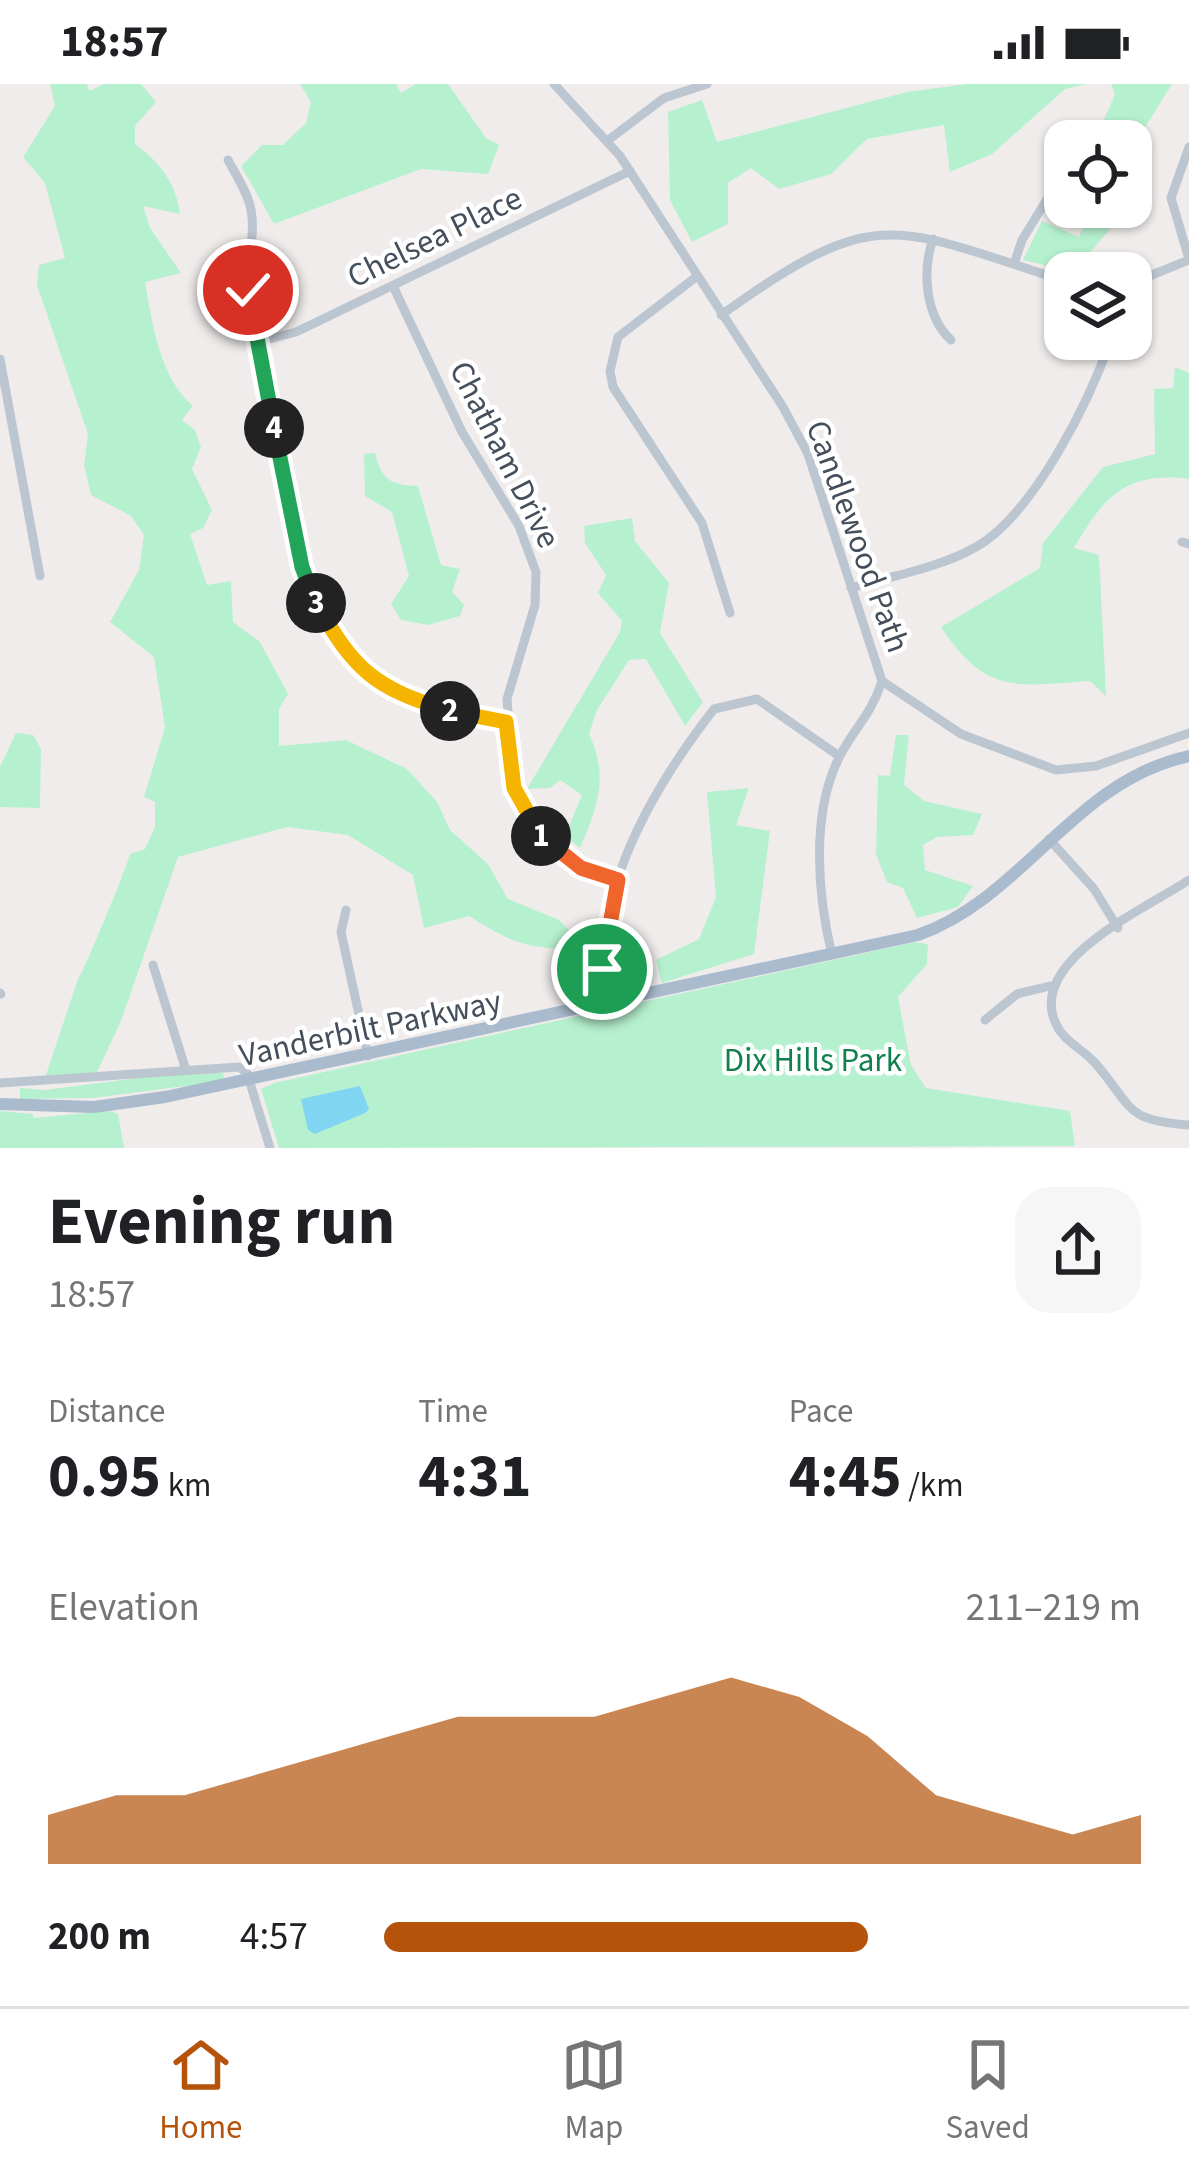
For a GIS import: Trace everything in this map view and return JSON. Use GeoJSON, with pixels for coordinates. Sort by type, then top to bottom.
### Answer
{"type":"FeatureCollection","features":[{"type":"Feature","properties":{"kind":"main road","name":"Vanderbilt Parkway"},"geometry":{"type":"LineString","coordinates":[[0,1104],[94,1108],[248,1081],[832,955],[951,923],[998,891],[1048,838],[1114,787],[1165,761],[1189,756]]}},
{"type":"Feature","properties":{"kind":"street","name":"Candlewood Path"},"geometry":{"type":"LineString","coordinates":[[554,84],[630,171],[808,454],[882,681],[961,734],[1055,770],[1096,766],[1185,734],[1189,744]]}},
{"type":"Feature","properties":{"kind":"street"},"geometry":{"type":"LineString","coordinates":[[607,141],[641,111],[707,84]]}},
{"type":"Feature","properties":{"kind":"street"},"geometry":{"type":"LineString","coordinates":[[1152,276],[1189,260],[1172,198],[1189,147]]}},
{"type":"Feature","properties":{"kind":"street"},"geometry":{"type":"LineString","coordinates":[[228,160],[251,209],[248,290],[302,567],[344,650],[381,688],[456,713],[506,722]]}},
{"type":"Feature","properties":{"kind":"street","name":"Chelsea Place"},"geometry":{"type":"LineString","coordinates":[[258,342],[296,332],[630,171]]}},
{"type":"Feature","properties":{"kind":"street"},"geometry":{"type":"LineString","coordinates":[[1014,264],[1022,240],[1044,204]]}},
{"type":"Feature","properties":{"kind":"street"},"geometry":{"type":"LineString","coordinates":[[721,315],[791,264],[832,244],[878,231],[933,239],[1044,273]]}},
{"type":"Feature","properties":{"kind":"street"},"geometry":{"type":"LineString","coordinates":[[933,239],[925,273],[939,329],[951,340]]}},
{"type":"Feature","properties":{"kind":"street"},"geometry":{"type":"LineString","coordinates":[[696,278],[618,337],[610,370],[614,387],[702,523],[730,613]]}},
{"type":"Feature","properties":{"kind":"street","name":"Chatham Drive"},"geometry":{"type":"LineString","coordinates":[[393,286],[462,432],[530,550],[536,605],[507,699],[514,788],[532,824],[563,857],[618,880]]}},
{"type":"Feature","properties":{"kind":"street"},"geometry":{"type":"LineString","coordinates":[[0,359],[40,576]]}},
{"type":"Feature","properties":{"kind":"street"},"geometry":{"type":"LineString","coordinates":[[851,588],[939,562],[990,537],[1080,422],[1104,360]]}},
{"type":"Feature","properties":{"kind":"street"},"geometry":{"type":"LineString","coordinates":[[832,955],[820,878],[827,795],[839,756],[868,718],[882,681]]}},
{"type":"Feature","properties":{"kind":"street"},"geometry":{"type":"LineString","coordinates":[[607,1004],[602,969],[630,840],[714,709],[757,699],[839,756]]}},
{"type":"Feature","properties":{"kind":"street"},"geometry":{"type":"LineString","coordinates":[[1048,838],[1094,889],[1118,928]]}},
{"type":"Feature","properties":{"kind":"street"},"geometry":{"type":"LineString","coordinates":[[1189,880],[1066,961],[1050,986],[1055,1023],[1099,1067],[1122,1105],[1143,1120],[1189,1125]]}},
{"type":"Feature","properties":{"kind":"street"},"geometry":{"type":"LineString","coordinates":[[346,910],[341,932],[368,1057]]}},
{"type":"Feature","properties":{"kind":"street"},"geometry":{"type":"LineString","coordinates":[[153,965],[185,1067]]}},
{"type":"Feature","properties":{"kind":"street"},"geometry":{"type":"LineString","coordinates":[[985,1020],[1017,994],[1050,986]]}},
{"type":"Feature","properties":{"kind":"street"},"geometry":{"type":"LineString","coordinates":[[0,1083],[239,1066],[270,1148]]}},
{"type":"Feature","properties":{"kind":"green space"},"geometry":{"type":"Polygon","coordinates":[[[50,84],[87,84],[89,91],[104,84],[141,84],[156,102],[135,126],[135,144],[165,174],[180,214],[143,206],[150,228],[181,273],[145,282],[165,365],[193,406],[182,420],[195,430],[201,447],[192,469],[212,510],[203,528],[190,534],[207,585],[231,581],[233,622],[260,642],[288,694],[279,709],[279,746],[346,740],[407,769],[437,802],[450,830],[488,864],[508,899],[559,920],[574,935],[570,948],[517,941],[469,916],[424,928],[413,875],[348,835],[287,827],[178,857],[121,1021],[97,1072],[45,1078],[78,979],[130,854],[145,849],[155,827],[155,802],[144,797],[165,727],[154,657],[110,622],[139,570],[144,535],[131,516],[91,495],[84,465],[88,434],[37,285],[39,265],[65,258],[45,183],[23,157],[55,106],[50,84]]]}},
{"type":"Feature","properties":{"kind":"green space"},"geometry":{"type":"Polygon","coordinates":[[[300,84],[396,84],[401,93],[416,84],[448,84],[486,138],[499,145],[488,174],[421,169],[274,224],[241,166],[262,145],[283,145],[306,123],[311,102],[300,84]]]}},
{"type":"Feature","properties":{"kind":"green space"},"geometry":{"type":"Polygon","coordinates":[[[967,84],[1086,84],[1065,89],[992,154],[950,172],[944,125],[867,139],[831,174],[779,189],[751,168],[728,183],[728,224],[692,242],[670,200],[668,112],[702,100],[717,142],[907,92],[967,84]]]}},
{"type":"Feature","properties":{"kind":"green space"},"geometry":{"type":"Polygon","coordinates":[[[1111,84],[1172,84],[1150,120],[1104,120],[1115,94],[1111,84]]]}},
{"type":"Feature","properties":{"kind":"green space"},"geometry":{"type":"Polygon","coordinates":[[[1042,221],[1044,228],[1079,237],[1083,228],[1110,228],[1090,252],[1044,252],[1044,265],[1023,260],[1042,221]]]}},
{"type":"Feature","properties":{"kind":"green space"},"geometry":{"type":"Polygon","coordinates":[[[1175,367],[1189,373],[1189,479],[1148,479],[1118,492],[1095,515],[1074,548],[1099,555],[1106,696],[1090,681],[1022,684],[988,675],[957,649],[941,627],[1040,568],[1043,543],[1103,467],[1155,454],[1154,389],[1173,388],[1175,367]]]}},
{"type":"Feature","properties":{"kind":"green space"},"geometry":{"type":"Polygon","coordinates":[[[375,453],[389,479],[418,486],[441,565],[460,569],[452,592],[464,605],[460,616],[428,625],[401,620],[391,604],[409,576],[392,512],[365,496],[364,454],[375,453]]]}},
{"type":"Feature","properties":{"kind":"green space"},"geometry":{"type":"Polygon","coordinates":[[[632,518],[635,541],[669,583],[660,633],[703,702],[685,726],[646,659],[629,660],[597,710],[589,734],[599,764],[599,791],[580,848],[565,836],[582,795],[560,780],[550,788],[527,789],[620,632],[622,621],[598,593],[606,575],[585,543],[584,526],[632,518]]]}},
{"type":"Feature","properties":{"kind":"green space"},"geometry":{"type":"Polygon","coordinates":[[[16,733],[33,735],[41,749],[40,808],[0,807],[0,767],[16,733]]]}},
{"type":"Feature","properties":{"kind":"green space"},"geometry":{"type":"Polygon","coordinates":[[[896,735],[909,735],[904,785],[924,801],[982,814],[973,835],[937,837],[923,845],[925,870],[973,886],[958,907],[917,918],[903,888],[887,882],[876,854],[878,775],[890,776],[896,735]]]}},
{"type":"Feature","properties":{"kind":"green space"},"geometry":{"type":"Polygon","coordinates":[[[749,788],[736,825],[770,831],[754,954],[662,983],[656,960],[699,939],[716,897],[707,792],[749,788]]]}},
{"type":"Feature","properties":{"kind":"green space","name":"Dix Hills Park"},"geometry":{"type":"Polygon","coordinates":[[[915,942],[928,944],[927,964],[898,997],[911,1065],[926,1088],[1070,1111],[1075,1146],[279,1148],[261,1089],[274,1083],[915,942]]]}},
{"type":"Feature","properties":{"kind":"green space"},"geometry":{"type":"Polygon","coordinates":[[[185,1072],[223,1073],[225,1081],[92,1098],[20,1099],[20,1088],[45,1090],[185,1072]]]}},
{"type":"Feature","properties":{"kind":"green space"},"geometry":{"type":"Polygon","coordinates":[[[0,1111],[33,1114],[33,1118],[110,1111],[118,1114],[124,1148],[0,1148],[0,1111]]]}},
{"type":"Feature","properties":{"kind":"water"},"geometry":{"type":"Polygon","coordinates":[[[360,1086],[369,1109],[365,1113],[315,1134],[308,1130],[301,1099],[360,1086]]]}},
{"type":"Feature","properties":{"kind":"route"},"geometry":{"type":"LineString","coordinates":[[248,290],[294,532],[315,601],[360,672],[381,688],[456,713],[506,722],[514,788],[532,824],[563,857],[598,876],[618,880],[602,969]]}}]}
